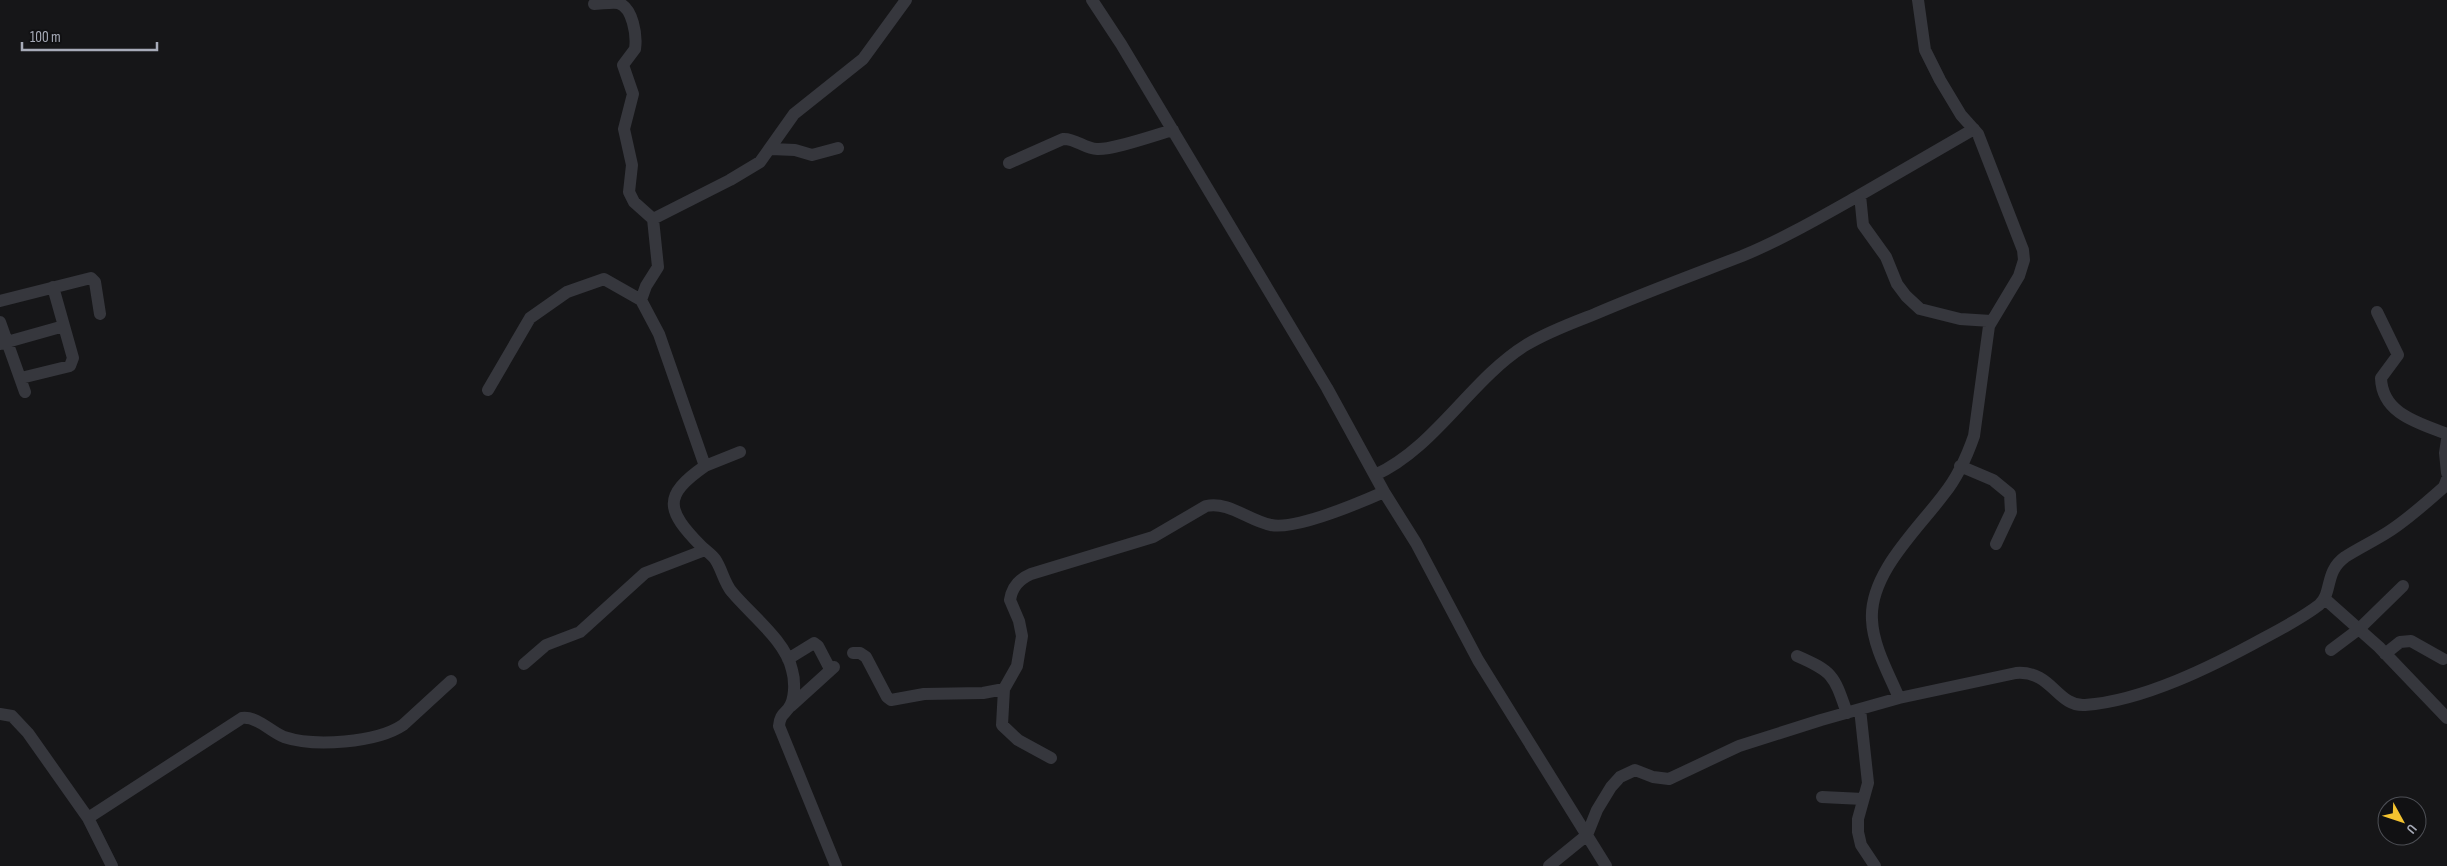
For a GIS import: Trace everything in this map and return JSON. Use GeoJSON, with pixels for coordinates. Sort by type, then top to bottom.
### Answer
{"type":"FeatureCollection","features":[{"type":"Feature","properties":{"kind":"street"},"geometry":{"type":"LineString","coordinates":[[654,219],[756,166],[771,149],[794,114],[863,59],[906,0]]}},
{"type":"Feature","properties":{"kind":"street"},"geometry":{"type":"LineString","coordinates":[[1092,0],[1173,130],[1376,475],[1384,492],[1416,543],[1478,660],[1606,866]]}},
{"type":"Feature","properties":{"kind":"street"},"geometry":{"type":"LineString","coordinates":[[1899,698],[1883,662],[1872,622],[1874,604],[1886,569],[1911,534],[1946,493],[1974,436],[1980,378],[1991,321],[2019,276],[2024,260],[2024,250],[1978,134],[1961,114],[1948,94],[1925,50],[1918,0]]}},
{"type":"Feature","properties":{"kind":"street"},"geometry":{"type":"LineString","coordinates":[[594,4],[616,3],[622,5],[634,26],[635,49],[623,65],[633,94],[624,129],[632,165],[630,192],[634,202],[654,219],[658,267],[646,286],[641,300]]}},
{"type":"Feature","properties":{"kind":"street"},"geometry":{"type":"LineString","coordinates":[[1376,475],[1392,468],[1456,409],[1509,356],[1528,344],[1651,290],[1741,256],[1804,228],[1974,129]]}},
{"type":"Feature","properties":{"kind":"street"},"geometry":{"type":"LineString","coordinates":[[1009,164],[1063,138],[1090,148],[1104,149],[1173,130]]}},
{"type":"Feature","properties":{"kind":"street"},"geometry":{"type":"LineString","coordinates":[[771,149],[795,150],[812,156],[838,148]]}},
{"type":"Feature","properties":{"kind":"street"},"geometry":{"type":"LineString","coordinates":[[1860,195],[1862,225],[1886,257],[1897,284],[1906,296],[1920,309],[1960,319],[1991,321]]}},
{"type":"Feature","properties":{"kind":"street"},"geometry":{"type":"LineString","coordinates":[[0,301],[88,278],[93,280],[100,314]]}},
{"type":"Feature","properties":{"kind":"street"},"geometry":{"type":"LineString","coordinates":[[488,390],[530,318],[566,292],[604,279],[641,300],[659,334],[702,457]]}},
{"type":"Feature","properties":{"kind":"street"},"geometry":{"type":"LineString","coordinates":[[20,378],[72,364],[73,358],[53,287]]}},
{"type":"Feature","properties":{"kind":"street"},"geometry":{"type":"LineString","coordinates":[[2377,312],[2398,355],[2382,378],[2384,394],[2388,402],[2402,415],[2447,434]]}},
{"type":"Feature","properties":{"kind":"street"},"geometry":{"type":"LineString","coordinates":[[0,322],[4,340],[25,392]]}},
{"type":"Feature","properties":{"kind":"street"},"geometry":{"type":"LineString","coordinates":[[4,340],[63,323]]}},
{"type":"Feature","properties":{"kind":"street"},"geometry":{"type":"LineString","coordinates":[[2447,440],[2445,453],[2447,473]]}},
{"type":"Feature","properties":{"kind":"street"},"geometry":{"type":"LineString","coordinates":[[740,452],[702,457],[678,488],[673,505],[680,522],[715,559],[731,591],[768,630],[788,659],[793,671],[791,706]]}},
{"type":"Feature","properties":{"kind":"street"},"geometry":{"type":"LineString","coordinates":[[1960,466],[1993,480],[2010,494],[2011,512],[1996,544]]}},
{"type":"Feature","properties":{"kind":"street"},"geometry":{"type":"LineString","coordinates":[[1550,866],[1587,835],[1597,810],[1611,787],[1628,773],[1635,770],[1653,777],[1669,779],[1739,746],[1860,709],[1899,698],[2029,672],[2037,675],[2070,702],[2082,706],[2102,704],[2184,677],[2236,653],[2290,624],[2325,599],[2330,574],[2336,565],[2345,557],[2389,531],[2444,488],[2447,479]]}},
{"type":"Feature","properties":{"kind":"street"},"geometry":{"type":"LineString","coordinates":[[1051,758],[1018,740],[1002,725],[1004,690],[1017,666],[1022,636],[1019,621],[1012,609],[1011,593],[1014,586],[1025,577],[1153,537],[1212,504],[1229,508],[1262,523],[1277,526],[1327,515],[1384,492]]}},
{"type":"Feature","properties":{"kind":"street"},"geometry":{"type":"LineString","coordinates":[[524,664],[541,648],[580,632],[645,572],[705,550]]}},
{"type":"Feature","properties":{"kind":"street"},"geometry":{"type":"LineString","coordinates":[[2331,650],[2359,629],[2403,586]]}},
{"type":"Feature","properties":{"kind":"street"},"geometry":{"type":"LineString","coordinates":[[2325,599],[2385,654],[2447,718]]}},
{"type":"Feature","properties":{"kind":"street"},"geometry":{"type":"LineString","coordinates":[[2385,654],[2400,642],[2411,641],[2443,659]]}},
{"type":"Feature","properties":{"kind":"street"},"geometry":{"type":"LineString","coordinates":[[788,659],[814,643],[832,668],[780,716],[779,726],[836,866]]}},
{"type":"Feature","properties":{"kind":"street"},"geometry":{"type":"LineString","coordinates":[[854,653],[860,653],[866,657],[887,697],[892,700],[924,694],[983,693],[1004,690]]}},
{"type":"Feature","properties":{"kind":"street"},"geometry":{"type":"LineString","coordinates":[[1797,656],[1813,663],[1835,679],[1847,713]]}},
{"type":"Feature","properties":{"kind":"street"},"geometry":{"type":"LineString","coordinates":[[88,818],[242,718],[251,718],[285,737],[311,742],[347,741],[374,737],[403,726],[451,681]]}},
{"type":"Feature","properties":{"kind":"street"},"geometry":{"type":"LineString","coordinates":[[1860,709],[1868,783],[1863,799],[1858,832],[1861,845],[1875,866]]}},
{"type":"Feature","properties":{"kind":"street"},"geometry":{"type":"LineString","coordinates":[[0,714],[12,716],[28,733],[88,818],[112,866]]}},
{"type":"Feature","properties":{"kind":"street"},"geometry":{"type":"LineString","coordinates":[[1822,797],[1863,799]]}}]}
